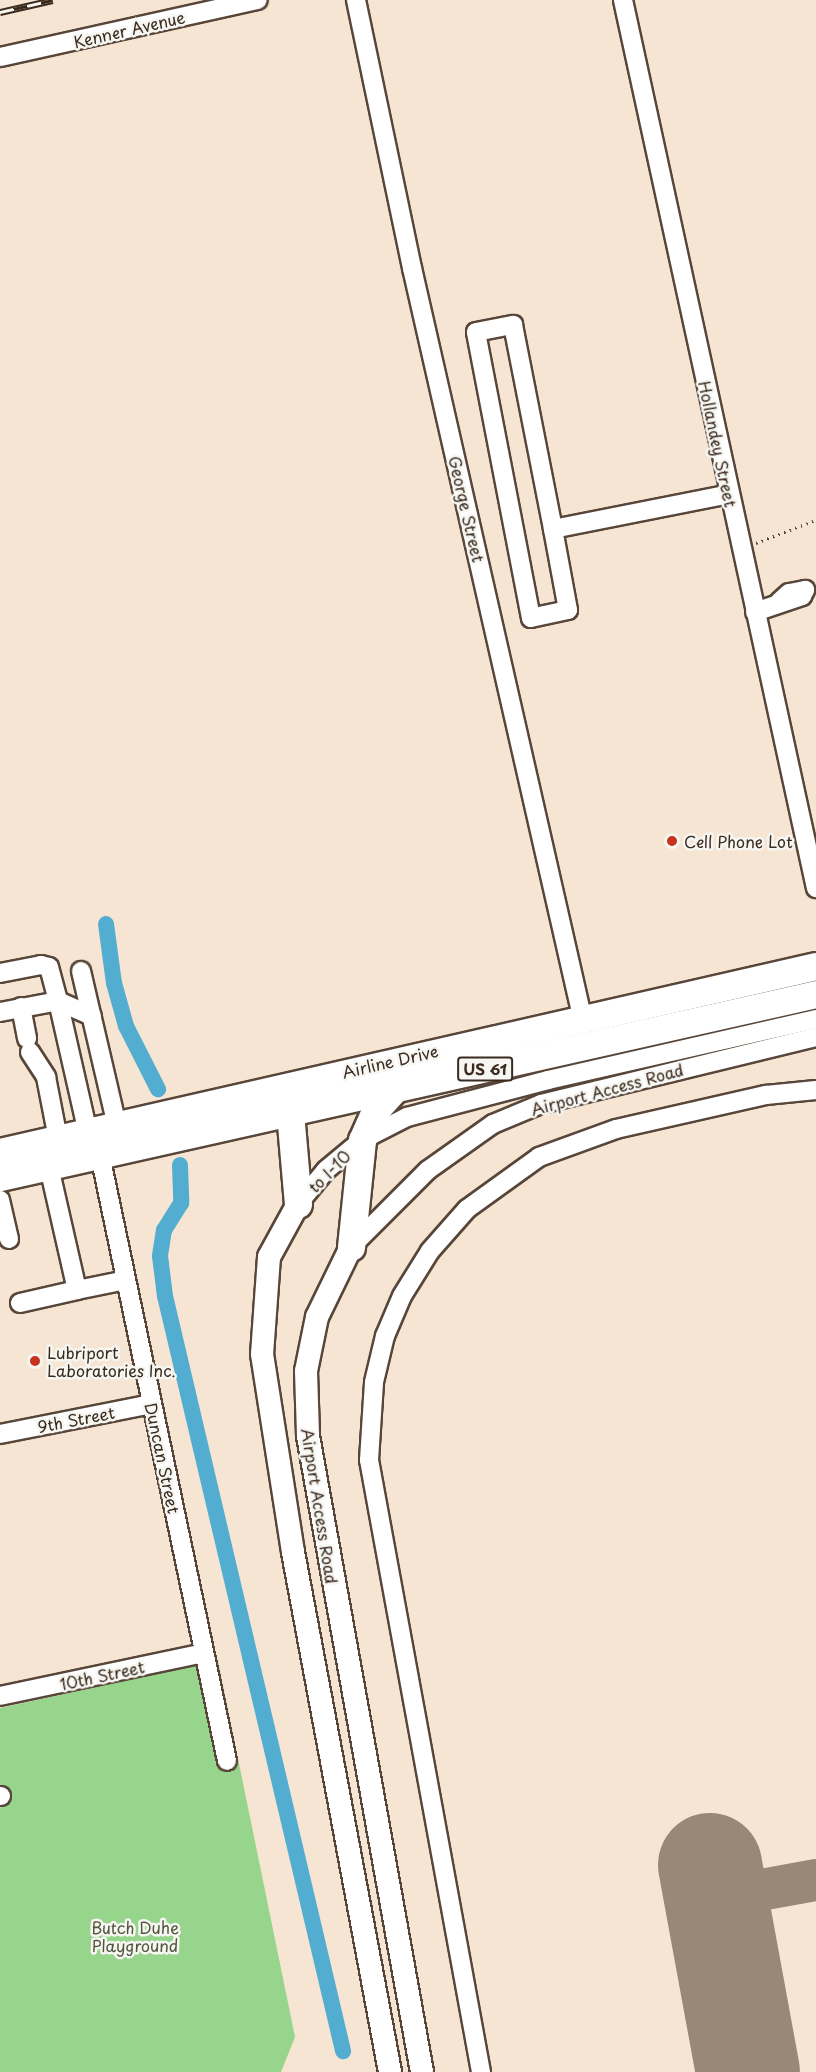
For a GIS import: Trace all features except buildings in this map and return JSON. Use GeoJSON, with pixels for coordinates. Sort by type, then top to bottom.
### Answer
{"type":"FeatureCollection","features":[{"type":"Feature","properties":{"kind":"highway","name":"Airline Drive"},"geometry":{"type":"LineString","coordinates":[[0,1177],[49,1167],[94,1144],[117,1126],[313,1078],[816,966]]}},
{"type":"Feature","properties":{"kind":"highway","name":"Airline Drive"},"geometry":{"type":"LineString","coordinates":[[0,1152],[58,1139],[94,1144],[228,1126],[816,994]]}},
{"type":"Feature","properties":{"kind":"highway"},"geometry":{"type":"LineString","coordinates":[[298,1204],[290,1112],[313,1078]]}},
{"type":"Feature","properties":{"kind":"highway"},"geometry":{"type":"LineString","coordinates":[[351,1247],[362,1140],[375,1111],[395,1089]]}},
{"type":"Feature","properties":{"kind":"highway"},"geometry":{"type":"LineString","coordinates":[[228,1126],[265,1132],[294,1158]]}},
{"type":"Feature","properties":{"kind":"main road","name":"Airport Access Road"},"geometry":{"type":"LineString","coordinates":[[298,1204],[269,1257],[262,1354],[291,1540],[390,2072]]}},
{"type":"Feature","properties":{"kind":"main road","name":"Airport Access Road"},"geometry":{"type":"LineString","coordinates":[[351,1247],[317,1317],[306,1371],[308,1436],[422,2072]]}},
{"type":"Feature","properties":{"kind":"street","name":"Kenner Avenue"},"geometry":{"type":"LineString","coordinates":[[0,57],[258,0]]}},
{"type":"Feature","properties":{"kind":"street","name":"George Street"},"geometry":{"type":"LineString","coordinates":[[356,0],[412,268],[582,1017]]}},
{"type":"Feature","properties":{"kind":"street","name":"Hollandey Street"},"geometry":{"type":"LineString","coordinates":[[623,0],[755,612],[811,838],[815,877]]}},
{"type":"Feature","properties":{"kind":"street"},"geometry":{"type":"LineString","coordinates":[[513,325],[553,529],[568,610],[531,618],[476,332],[513,325]]}},
{"type":"Feature","properties":{"kind":"street"},"geometry":{"type":"LineString","coordinates":[[553,529],[729,494]]}},
{"type":"Feature","properties":{"kind":"street"},"geometry":{"type":"LineString","coordinates":[[755,612],[802,596],[810,588]]}},
{"type":"Feature","properties":{"kind":"street","name":"Duncan Street"},"geometry":{"type":"LineString","coordinates":[[0,974],[41,965],[49,967],[126,1280],[227,1761]]}},
{"type":"Feature","properties":{"kind":"street"},"geometry":{"type":"LineString","coordinates":[[81,971],[117,1126]]}},
{"type":"Feature","properties":{"kind":"street"},"geometry":{"type":"LineString","coordinates":[[0,1012],[58,1001],[92,1016]]}},
{"type":"Feature","properties":{"kind":"street"},"geometry":{"type":"LineString","coordinates":[[21,1007],[29,1045],[46,1077],[58,1139]]}},
{"type":"Feature","properties":{"kind":"street","name":"Airport Access Road"},"geometry":{"type":"LineString","coordinates":[[362,1140],[408,1117],[537,1083],[816,1019]]}},
{"type":"Feature","properties":{"kind":"street","name":"Airport Access Road"},"geometry":{"type":"LineString","coordinates":[[351,1247],[428,1170],[493,1124],[541,1104],[816,1037]]}},
{"type":"Feature","properties":{"kind":"street"},"geometry":{"type":"LineString","coordinates":[[481,2072],[369,1460],[371,1403],[385,1336],[402,1296],[437,1243],[481,1197],[539,1157],[616,1129],[766,1095],[816,1090]]}},
{"type":"Feature","properties":{"kind":"street","name":"to I-10"},"geometry":{"type":"LineString","coordinates":[[298,1204],[326,1170],[362,1140]]}},
{"type":"Feature","properties":{"kind":"street"},"geometry":{"type":"LineString","coordinates":[[49,1167],[77,1290]]}},
{"type":"Feature","properties":{"kind":"street"},"geometry":{"type":"LineString","coordinates":[[0,1200],[9,1239]]}},
{"type":"Feature","properties":{"kind":"street"},"geometry":{"type":"LineString","coordinates":[[20,1303],[126,1280]]}},
{"type":"Feature","properties":{"kind":"street","name":"9th Street"},"geometry":{"type":"LineString","coordinates":[[0,1434],[151,1404]]}},
{"type":"Feature","properties":{"kind":"street","name":"10th Street"},"geometry":{"type":"LineString","coordinates":[[0,1696],[204,1653]]}},
{"type":"Feature","properties":{"kind":"path"},"geometry":{"type":"LineString","coordinates":[[741,549],[816,520]]}},
{"type":"Feature","properties":{"kind":"green space","name":"Butch Duhe Playground"},"geometry":{"type":"Polygon","coordinates":[[[218,1661],[295,2037],[281,2072],[0,2072],[0,1708],[218,1661]]]}},
{"type":"Feature","properties":{"kind":"waterway"},"geometry":{"type":"LineString","coordinates":[[106,924],[114,983],[126,1026],[158,1089]]}},
{"type":"Feature","properties":{"kind":"waterway"},"geometry":{"type":"LineString","coordinates":[[180,1165],[181,1203],[164,1230],[160,1256],[165,1296],[343,2051]]}},
{"type":"Feature","properties":{"kind":"taxiway"},"geometry":{"type":"LineString","coordinates":[[716,1898],[816,1880]]}},
{"type":"Feature","properties":{"kind":"runway"},"geometry":{"type":"LineString","coordinates":[[710,1865],[748,2072]]}},
{"type":"Feature","properties":{"kind":"railway"},"geometry":{"type":"LineString","coordinates":[[0,12],[53,0]]}},
{"type":"Feature","properties":{"kind":"place","name":"Cell Phone Lot"},"geometry":{"type":"Point","coordinates":[672,841]}},
{"type":"Feature","properties":{"kind":"place","name":"Lubriport Laboratories Inc."},"geometry":{"type":"Point","coordinates":[35,1361]}}]}
